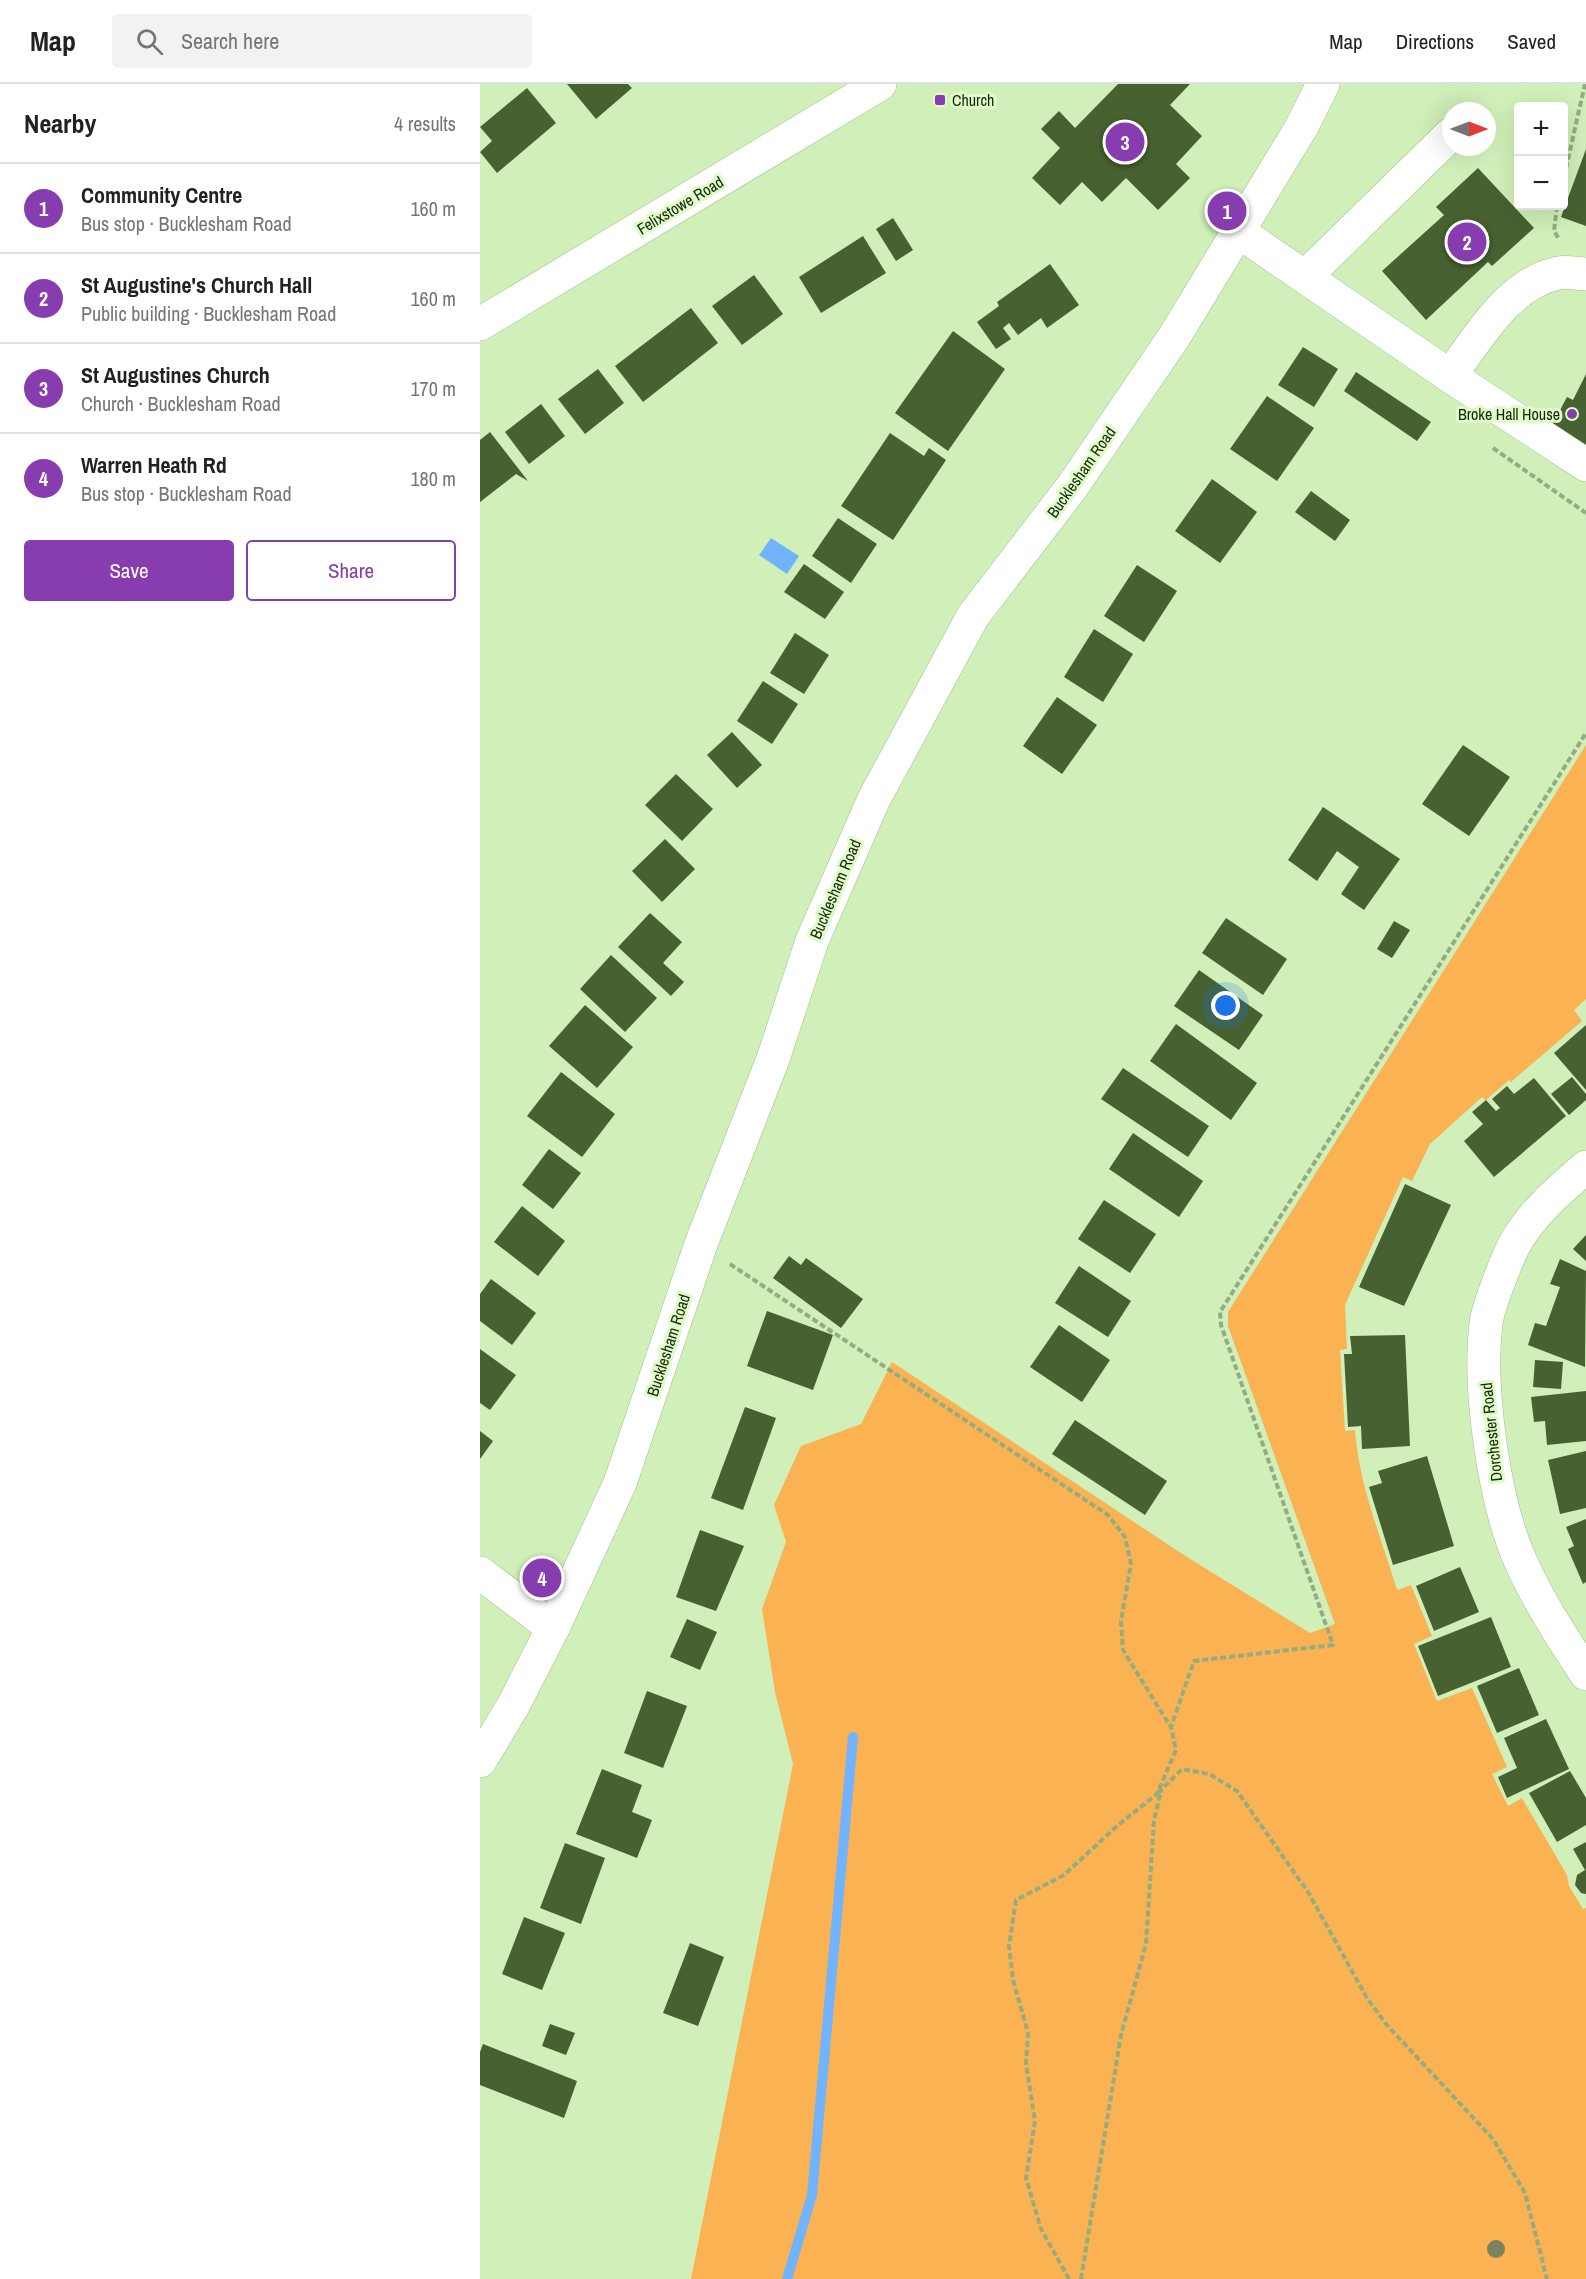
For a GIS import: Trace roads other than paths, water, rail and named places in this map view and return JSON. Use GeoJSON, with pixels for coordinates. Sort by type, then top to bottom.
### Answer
{"type":"FeatureCollection","features":[{"type":"Feature","properties":{"kind":"street","name":"Felixstowe Road"},"geometry":{"type":"LineString","coordinates":[[480,324],[880,84]]}},
{"type":"Feature","properties":{"kind":"street","name":"Bucklesham Road"},"geometry":{"type":"LineString","coordinates":[[480,1761],[514,1704],[553,1628],[620,1483],[701,1244],[773,1059],[812,941],[874,799],[973,616],[1072,487],[1174,337],[1301,128],[1323,84]]}},
{"type":"Feature","properties":{"kind":"street"},"geometry":{"type":"LineString","coordinates":[[1306,276],[1442,143]]}},
{"type":"Feature","properties":{"kind":"street"},"geometry":{"type":"LineString","coordinates":[[1239,232],[1450,376],[1586,465]]}},
{"type":"Feature","properties":{"kind":"street"},"geometry":{"type":"LineString","coordinates":[[1450,376],[1508,301],[1525,288],[1534,282],[1560,273],[1586,274]]}},
{"type":"Feature","properties":{"kind":"street","name":"Dorchester Road"},"geometry":{"type":"LineString","coordinates":[[1586,1167],[1552,1196],[1514,1247],[1486,1323],[1485,1399],[1498,1491],[1519,1558],[1545,1611],[1586,1674]]}},
{"type":"Feature","properties":{"kind":"street"},"geometry":{"type":"LineString","coordinates":[[480,1573],[553,1628]]}},
{"type":"Feature","properties":{"kind":"water"},"geometry":{"type":"Polygon","coordinates":[[[771,538],[799,556],[787,574],[759,555],[771,538]]]}},
{"type":"Feature","properties":{"kind":"waterway"},"geometry":{"type":"LineString","coordinates":[[787,2279],[812,2195],[853,1737]]}},
{"type":"Feature","properties":{"kind":"place","name":"Church"},"geometry":{"type":"Point","coordinates":[940,100]}},
{"type":"Feature","properties":{"kind":"place","name":"St Augustines Church"},"geometry":{"type":"Point","coordinates":[1125,142]}},
{"type":"Feature","properties":{"kind":"place","name":"Community Centre"},"geometry":{"type":"Point","coordinates":[1227,211]}},
{"type":"Feature","properties":{"kind":"place","name":"St Augustine's Church Hall"},"geometry":{"type":"Point","coordinates":[1467,242]}},
{"type":"Feature","properties":{"kind":"place","name":"Broke Hall House"},"geometry":{"type":"Point","coordinates":[1572,414]}},
{"type":"Feature","properties":{"kind":"place","name":"Warren Heath Rd"},"geometry":{"type":"Point","coordinates":[542,1578]}}]}
